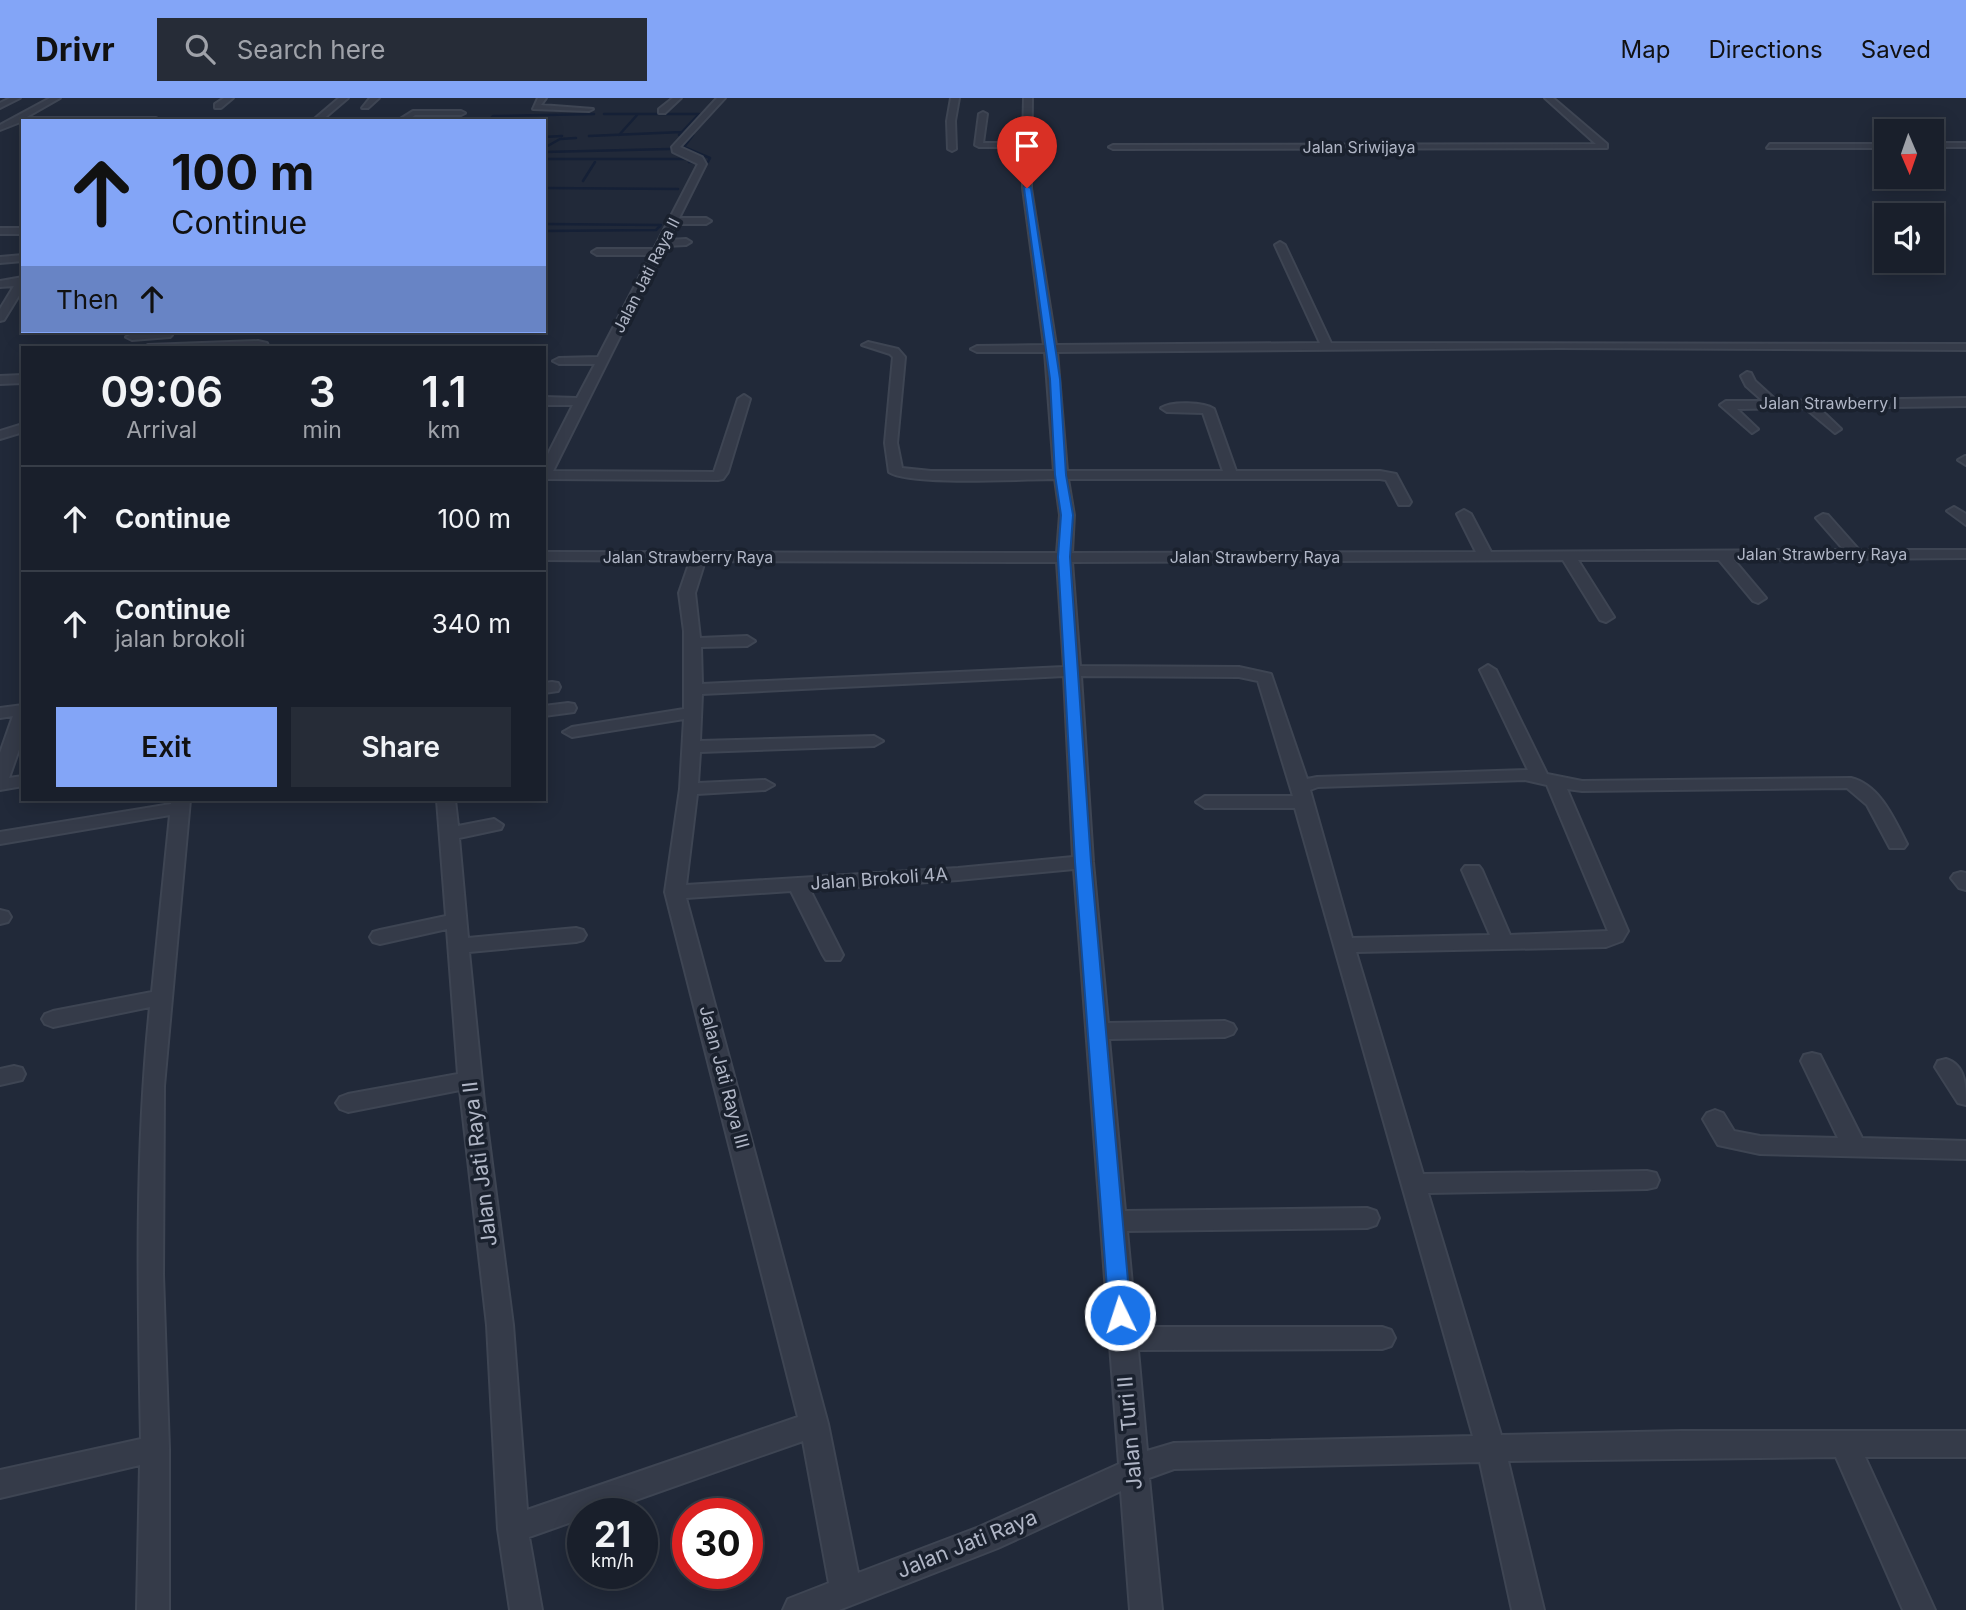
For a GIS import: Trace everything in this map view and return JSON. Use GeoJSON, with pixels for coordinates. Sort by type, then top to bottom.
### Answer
{"type":"FeatureCollection","features":[{"type":"Feature","properties":{"kind":"street"},"geometry":{"type":"LineString","coordinates":[[0,106],[16,98]]}},
{"type":"Feature","properties":{"kind":"street"},"geometry":{"type":"LineString","coordinates":[[0,128],[56,98]]}},
{"type":"Feature","properties":{"kind":"street"},"geometry":{"type":"LineString","coordinates":[[218,106],[229,98]]}},
{"type":"Feature","properties":{"kind":"street"},"geometry":{"type":"LineString","coordinates":[[318,119],[344,98]]}},
{"type":"Feature","properties":{"kind":"street"},"geometry":{"type":"LineString","coordinates":[[365,106],[375,98]]}},
{"type":"Feature","properties":{"kind":"street"},"geometry":{"type":"LineString","coordinates":[[542,98],[536,107],[589,109]]}},
{"type":"Feature","properties":{"kind":"street"},"geometry":{"type":"LineString","coordinates":[[662,111],[677,98]]}},
{"type":"Feature","properties":{"kind":"street","name":"Jalan Jati Raya II"},"geometry":{"type":"LineString","coordinates":[[546,471],[702,163],[699,159],[676,150],[676,147],[721,98]]}},
{"type":"Feature","properties":{"kind":"street"},"geometry":{"type":"LineString","coordinates":[[952,149],[951,121],[955,98]]}},
{"type":"Feature","properties":{"kind":"street","name":"Jalan Turi II"},"geometry":{"type":"LineString","coordinates":[[1028,98],[1027,188],[1055,379],[1061,475],[1067,515],[1064,557],[1083,862],[1146,1610]]}},
{"type":"Feature","properties":{"kind":"street","name":"Jalan Sriwijaya"},"geometry":{"type":"LineString","coordinates":[[1113,147],[1604,146],[1549,98]]}},
{"type":"Feature","properties":{"kind":"street"},"geometry":{"type":"LineString","coordinates":[[456,119],[468,106]]}},
{"type":"Feature","properties":{"kind":"street"},"geometry":{"type":"LineString","coordinates":[[404,119],[412,113],[461,113]]}},
{"type":"Feature","properties":{"kind":"street"},"geometry":{"type":"LineString","coordinates":[[983,114],[979,145],[1026,145]]}},
{"type":"Feature","properties":{"kind":"street"},"geometry":{"type":"LineString","coordinates":[[15,120],[21,120]]}},
{"type":"Feature","properties":{"kind":"street"},"geometry":{"type":"LineString","coordinates":[[1944,144],[1963,143]]}},
{"type":"Feature","properties":{"kind":"street"},"geometry":{"type":"LineString","coordinates":[[1770,146],[1874,146]]}},
{"type":"Feature","properties":{"kind":"street"},"geometry":{"type":"LineString","coordinates":[[674,221],[706,221]]}},
{"type":"Feature","properties":{"kind":"street"},"geometry":{"type":"LineString","coordinates":[[0,231],[21,233]]}},
{"type":"Feature","properties":{"kind":"street"},"geometry":{"type":"LineString","coordinates":[[8,240],[21,234]]}},
{"type":"Feature","properties":{"kind":"street"},"geometry":{"type":"LineString","coordinates":[[597,252],[686,242]]}},
{"type":"Feature","properties":{"kind":"street"},"geometry":{"type":"LineString","coordinates":[[1280,245],[1327,346]]}},
{"type":"Feature","properties":{"kind":"street"},"geometry":{"type":"LineString","coordinates":[[0,260],[21,258]]}},
{"type":"Feature","properties":{"kind":"street"},"geometry":{"type":"LineString","coordinates":[[0,284],[21,281]]}},
{"type":"Feature","properties":{"kind":"street"},"geometry":{"type":"LineString","coordinates":[[0,318],[21,283]]}},
{"type":"Feature","properties":{"kind":"street"},"geometry":{"type":"LineString","coordinates":[[131,339],[209,333]]}},
{"type":"Feature","properties":{"kind":"street"},"geometry":{"type":"LineString","coordinates":[[868,345],[894,351],[899,357],[891,443],[894,469],[898,472],[931,475],[1387,475],[1391,477],[1404,502]]}},
{"type":"Feature","properties":{"kind":"street"},"geometry":{"type":"LineString","coordinates":[[977,349],[1559,345],[1776,348],[1966,346]]}},
{"type":"Feature","properties":{"kind":"street"},"geometry":{"type":"LineString","coordinates":[[203,346],[263,346]]}},
{"type":"Feature","properties":{"kind":"street"},"geometry":{"type":"LineString","coordinates":[[559,361],[601,360]]}},
{"type":"Feature","properties":{"kind":"street"},"geometry":{"type":"LineString","coordinates":[[1747,376],[1750,383],[1772,403]]}},
{"type":"Feature","properties":{"kind":"street"},"geometry":{"type":"LineString","coordinates":[[0,380],[21,379]]}},
{"type":"Feature","properties":{"kind":"street"},"geometry":{"type":"LineString","coordinates":[[546,475],[718,475],[744,399]]}},
{"type":"Feature","properties":{"kind":"street"},"geometry":{"type":"LineString","coordinates":[[546,401],[580,402]]}},
{"type":"Feature","properties":{"kind":"street","name":"Jalan Strawberry I"},"geometry":{"type":"LineString","coordinates":[[1752,429],[1726,405],[1966,402]]}},
{"type":"Feature","properties":{"kind":"street"},"geometry":{"type":"LineString","coordinates":[[1807,403],[1835,429]]}},
{"type":"Feature","properties":{"kind":"street"},"geometry":{"type":"LineString","coordinates":[[1167,408],[1208,409],[1230,473]]}},
{"type":"Feature","properties":{"kind":"street"},"geometry":{"type":"LineString","coordinates":[[0,435],[21,429]]}},
{"type":"Feature","properties":{"kind":"street"},"geometry":{"type":"LineString","coordinates":[[1954,511],[1966,522]]}},
{"type":"Feature","properties":{"kind":"street"},"geometry":{"type":"LineString","coordinates":[[1464,514],[1486,557]]}},
{"type":"Feature","properties":{"kind":"street"},"geometry":{"type":"LineString","coordinates":[[1823,518],[1854,553]]}},
{"type":"Feature","properties":{"kind":"street","name":"Jalan Strawberry Raya"},"geometry":{"type":"LineString","coordinates":[[546,556],[1486,557],[1966,554]]}},
{"type":"Feature","properties":{"kind":"street"},"geometry":{"type":"LineString","coordinates":[[1723,555],[1758,598]]}},
{"type":"Feature","properties":{"kind":"street"},"geometry":{"type":"LineString","coordinates":[[1569,556],[1606,617]]}},
{"type":"Feature","properties":{"kind":"street","name":"Jalan Jati Raya III"},"geometry":{"type":"LineString","coordinates":[[699,557],[687,593],[694,689],[689,789],[675,892],[814,1424],[846,1592]]}},
{"type":"Feature","properties":{"kind":"street"},"geometry":{"type":"LineString","coordinates":[[692,643],[747,641]]}},
{"type":"Feature","properties":{"kind":"street"},"geometry":{"type":"LineString","coordinates":[[694,689],[1073,670],[1261,674],[1268,681],[1491,1450],[1528,1610]]}},
{"type":"Feature","properties":{"kind":"street"},"geometry":{"type":"LineString","coordinates":[[1343,945],[1606,940],[1615,936],[1618,930],[1547,778],[1488,670]]}},
{"type":"Feature","properties":{"kind":"street"},"geometry":{"type":"LineString","coordinates":[[546,711],[568,708]]}},
{"type":"Feature","properties":{"kind":"street"},"geometry":{"type":"LineString","coordinates":[[0,713],[21,711]]}},
{"type":"Feature","properties":{"kind":"street"},"geometry":{"type":"LineString","coordinates":[[572,732],[692,713]]}},
{"type":"Feature","properties":{"kind":"street"},"geometry":{"type":"LineString","coordinates":[[0,779],[21,717]]}},
{"type":"Feature","properties":{"kind":"street"},"geometry":{"type":"LineString","coordinates":[[690,747],[874,741]]}},
{"type":"Feature","properties":{"kind":"street"},"geometry":{"type":"LineString","coordinates":[[1205,802],[1301,794],[1317,782],[1547,778],[1581,786],[1852,783],[1864,790],[1874,802],[1897,844]]}},
{"type":"Feature","properties":{"kind":"street"},"geometry":{"type":"LineString","coordinates":[[0,785],[21,782]]}},
{"type":"Feature","properties":{"kind":"street"},"geometry":{"type":"LineString","coordinates":[[689,789],[765,785]]}},
{"type":"Feature","properties":{"kind":"street","name":"Jalan Jati Raya II"},"geometry":{"type":"LineString","coordinates":[[446,801],[470,1080],[500,1325],[513,1529],[526,1610]]}},
{"type":"Feature","properties":{"kind":"street"},"geometry":{"type":"LineString","coordinates":[[0,838],[179,804],[177,853],[153,1086],[153,1610]]}},
{"type":"Feature","properties":{"kind":"street"},"geometry":{"type":"LineString","coordinates":[[448,834],[494,825]]}},
{"type":"Feature","properties":{"kind":"street","name":"Jalan Brokoli 4A"},"geometry":{"type":"LineString","coordinates":[[675,892],[958,874],[1083,862]]}},
{"type":"Feature","properties":{"kind":"street"},"geometry":{"type":"LineString","coordinates":[[1472,870],[1502,940]]}},
{"type":"Feature","properties":{"kind":"street"},"geometry":{"type":"LineString","coordinates":[[797,884],[833,955]]}},
{"type":"Feature","properties":{"kind":"street"},"geometry":{"type":"LineString","coordinates":[[380,937],[455,921]]}},
{"type":"Feature","properties":{"kind":"street"},"geometry":{"type":"LineString","coordinates":[[457,946],[576,935]]}},
{"type":"Feature","properties":{"kind":"street"},"geometry":{"type":"LineString","coordinates":[[53,1019],[161,997]]}},
{"type":"Feature","properties":{"kind":"street"},"geometry":{"type":"LineString","coordinates":[[1099,1039],[1225,1029]]}},
{"type":"Feature","properties":{"kind":"street"},"geometry":{"type":"LineString","coordinates":[[1812,1061],[1854,1147]]}},
{"type":"Feature","properties":{"kind":"street"},"geometry":{"type":"LineString","coordinates":[[1946,1067],[1966,1097]]}},
{"type":"Feature","properties":{"kind":"street"},"geometry":{"type":"LineString","coordinates":[[348,1103],[470,1080]]}},
{"type":"Feature","properties":{"kind":"street"},"geometry":{"type":"LineString","coordinates":[[1715,1119],[1726,1139],[1760,1145],[1966,1150]]}},
{"type":"Feature","properties":{"kind":"street"},"geometry":{"type":"LineString","coordinates":[[1414,1184],[1647,1180]]}},
{"type":"Feature","properties":{"kind":"street"},"geometry":{"type":"LineString","coordinates":[[1114,1221],[1367,1218]]}},
{"type":"Feature","properties":{"kind":"street"},"geometry":{"type":"LineString","coordinates":[[1122,1339],[1381,1338]]}},
{"type":"Feature","properties":{"kind":"street"},"geometry":{"type":"LineString","coordinates":[[513,1529],[814,1424]]}},
{"type":"Feature","properties":{"kind":"street","name":"Jalan Jati Raya"},"geometry":{"type":"LineString","coordinates":[[799,1610],[987,1538],[1161,1459],[1174,1456],[1681,1444],[1966,1444]]}},
{"type":"Feature","properties":{"kind":"street"},"geometry":{"type":"LineString","coordinates":[[1845,1444],[1919,1610]]}},
{"type":"Feature","properties":{"kind":"street"},"geometry":{"type":"LineString","coordinates":[[0,1484],[155,1449]]}},
{"type":"Feature","properties":{"kind":"waterway"},"geometry":{"type":"LineString","coordinates":[[491,119],[493,116],[594,114]]}},
{"type":"Feature","properties":{"kind":"waterway"},"geometry":{"type":"LineString","coordinates":[[604,114],[638,114]]}},
{"type":"Feature","properties":{"kind":"waterway"},"geometry":{"type":"LineString","coordinates":[[619,135],[638,114]]}},
{"type":"Feature","properties":{"kind":"waterway"},"geometry":{"type":"LineString","coordinates":[[638,114],[699,114],[682,132]]}},
{"type":"Feature","properties":{"kind":"waterway"},"geometry":{"type":"LineString","coordinates":[[546,159],[692,159],[689,162],[708,162],[710,158],[684,147],[693,135],[679,135],[682,132]]}},
{"type":"Feature","properties":{"kind":"waterway"},"geometry":{"type":"LineString","coordinates":[[619,135],[682,132]]}},
{"type":"Feature","properties":{"kind":"waterway"},"geometry":{"type":"LineString","coordinates":[[589,136],[619,135]]}},
{"type":"Feature","properties":{"kind":"waterway"},"geometry":{"type":"LineString","coordinates":[[546,137],[562,136]]}},
{"type":"Feature","properties":{"kind":"waterway"},"geometry":{"type":"LineString","coordinates":[[546,147],[560,139],[576,138]]}},
{"type":"Feature","properties":{"kind":"waterway"},"geometry":{"type":"LineString","coordinates":[[546,152],[670,149]]}},
{"type":"Feature","properties":{"kind":"waterway"},"geometry":{"type":"LineString","coordinates":[[583,181],[595,162]]}},
{"type":"Feature","properties":{"kind":"waterway"},"geometry":{"type":"LineString","coordinates":[[546,188],[678,189]]}},
{"type":"Feature","properties":{"kind":"waterway"},"geometry":{"type":"LineString","coordinates":[[546,224],[661,225],[656,230],[546,231]]}},
{"type":"Feature","properties":{"kind":"route"},"geometry":{"type":"LineString","coordinates":[[1027,188],[1055,379],[1061,475],[1067,515],[1064,557],[1083,862],[1120,1315]]}}]}
